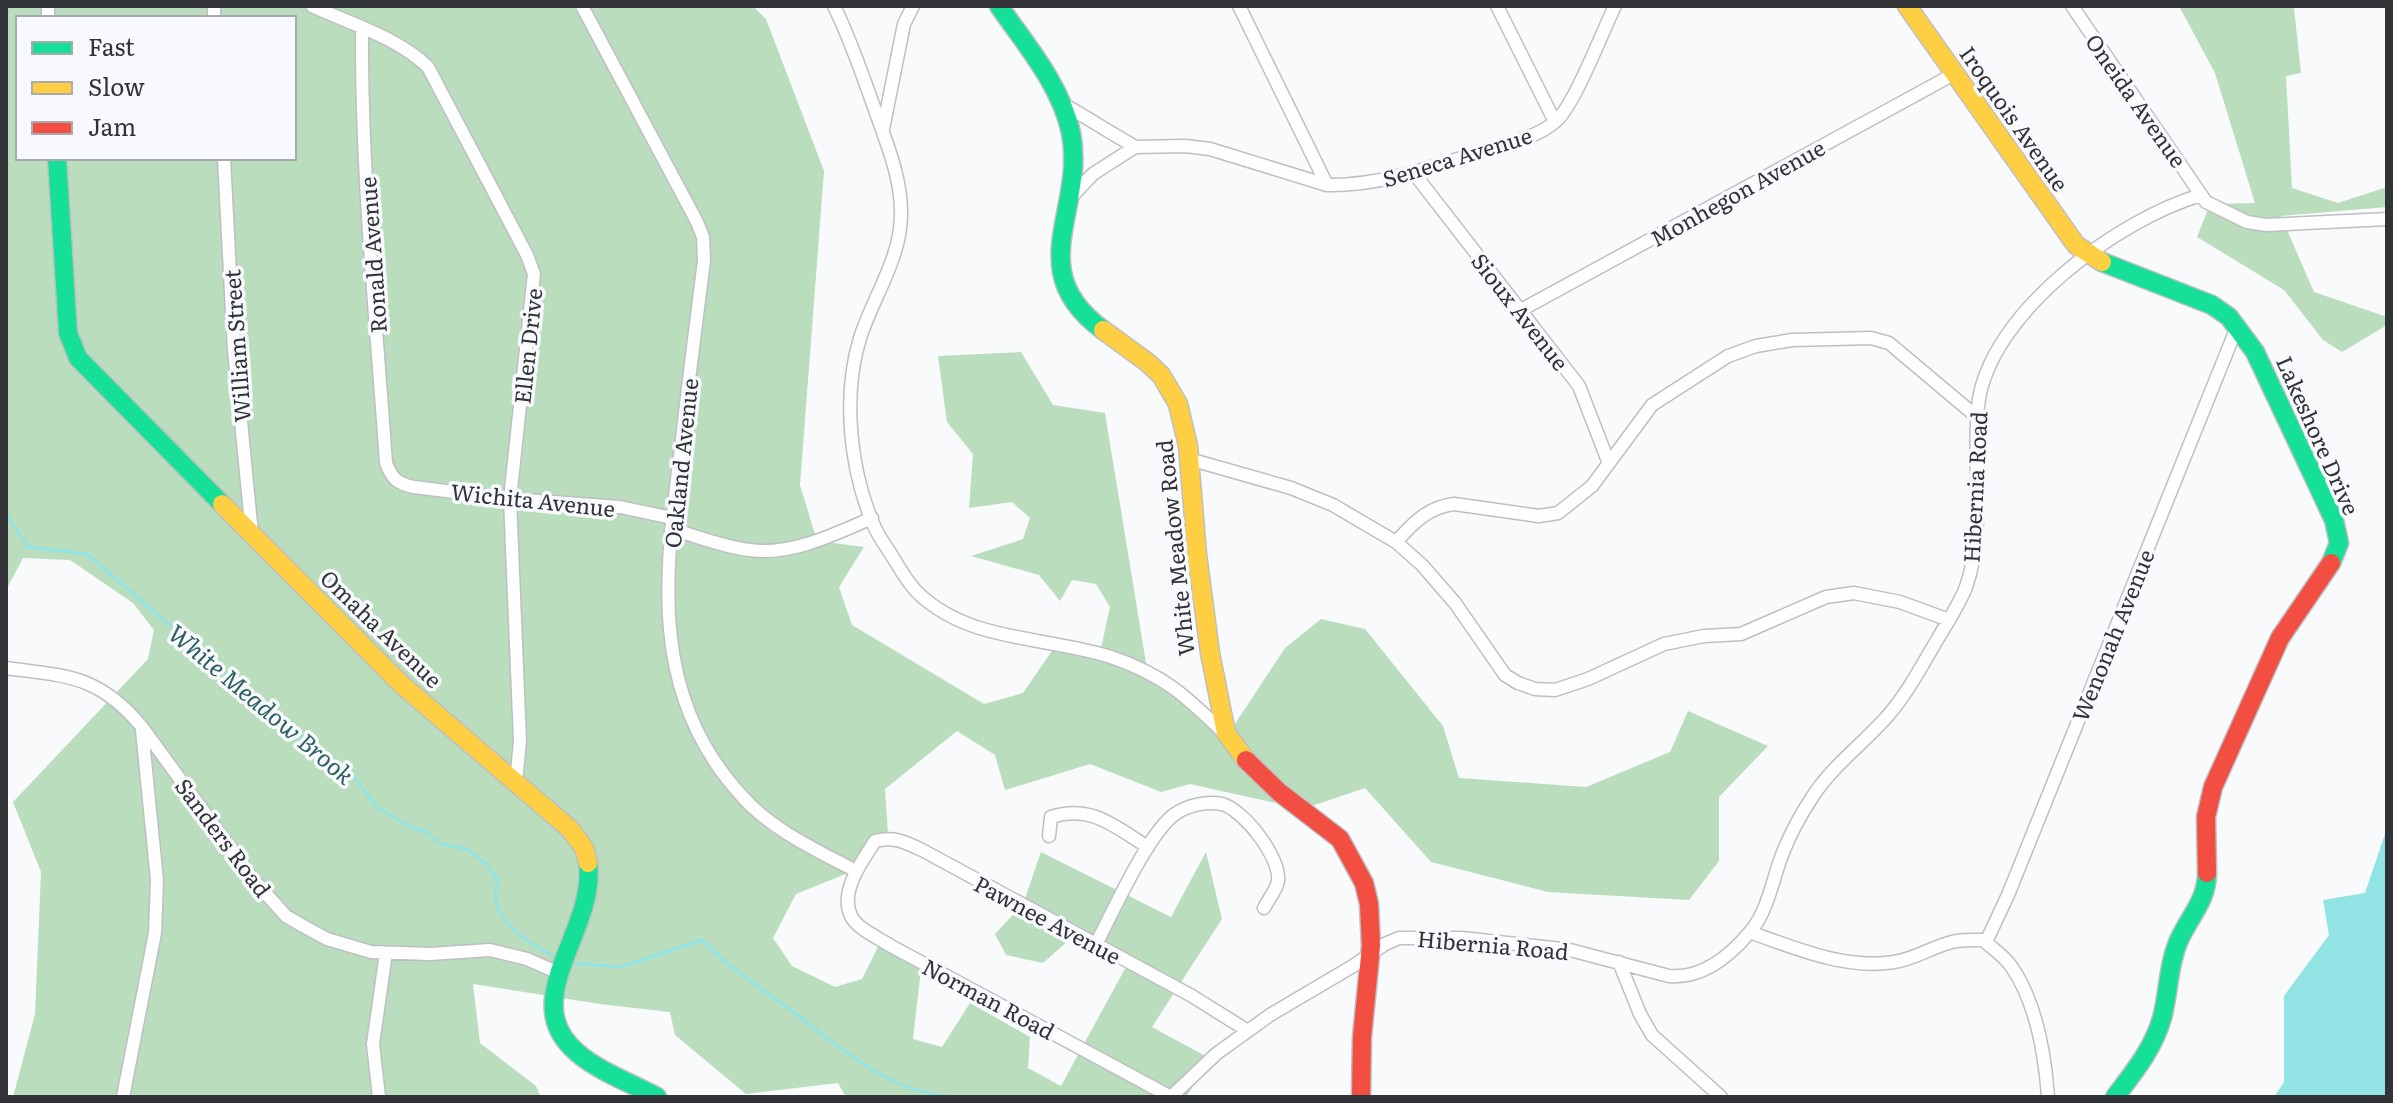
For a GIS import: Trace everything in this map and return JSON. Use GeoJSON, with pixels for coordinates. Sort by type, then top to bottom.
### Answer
{"type":"FeatureCollection","features":[{"type":"Feature","properties":{"kind":"street","name":"Ellen Drive"},"geometry":{"type":"LineString","coordinates":[[312,6],[416,55],[428,67],[527,255],[534,274],[510,499],[520,741],[516,782]]}},
{"type":"Feature","properties":{"kind":"street","name":"Oakland Avenue"},"geometry":{"type":"LineString","coordinates":[[582,6],[703,237],[704,261],[671,523],[668,624],[681,689],[704,743],[741,796],[779,827],[856,871]]}},
{"type":"Feature","properties":{"kind":"street"},"geometry":{"type":"LineString","coordinates":[[834,6],[896,171],[901,215],[893,255],[856,356],[850,428],[857,469],[872,518],[907,581],[920,595],[950,615],[975,627],[1081,649],[1142,669],[1179,689],[1227,735]]}},
{"type":"Feature","properties":{"kind":"street"},"geometry":{"type":"LineString","coordinates":[[883,132],[904,24],[913,6]]}},
{"type":"Feature","properties":{"kind":"street","name":"White Meadow Road"},"geometry":{"type":"LineString","coordinates":[[999,6],[1065,105],[1073,142],[1070,198],[1059,250],[1063,281],[1069,296],[1096,326],[1141,357],[1161,376],[1172,391],[1185,428],[1205,635],[1227,735],[1258,773],[1340,839],[1369,897],[1373,921],[1361,1052],[1361,1097]]}},
{"type":"Feature","properties":{"kind":"street"},"geometry":{"type":"LineString","coordinates":[[1239,6],[1327,185]]}},
{"type":"Feature","properties":{"kind":"street"},"geometry":{"type":"LineString","coordinates":[[1497,6],[1555,122]]}},
{"type":"Feature","properties":{"kind":"street","name":"Seneca Avenue"},"geometry":{"type":"LineString","coordinates":[[1065,105],[1135,147],[1210,149],[1327,185],[1390,178],[1512,142],[1555,122],[1570,100],[1615,6]]}},
{"type":"Feature","properties":{"kind":"street","name":"Iroquois Avenue"},"geometry":{"type":"LineString","coordinates":[[1907,6],[2076,245],[2088,254]]}},
{"type":"Feature","properties":{"kind":"street","name":"Oneida Avenue"},"geometry":{"type":"LineString","coordinates":[[2072,6],[2201,195]]}},
{"type":"Feature","properties":{"kind":"street","name":"Ronald Avenue"},"geometry":{"type":"LineString","coordinates":[[362,28],[366,175],[386,463],[395,480]]}},
{"type":"Feature","properties":{"kind":"street","name":"Monhegon Avenue"},"geometry":{"type":"LineString","coordinates":[[1521,310],[1954,74]]}},
{"type":"Feature","properties":{"kind":"street"},"geometry":{"type":"LineString","coordinates":[[1070,198],[1093,174],[1135,147]]}},
{"type":"Feature","properties":{"kind":"street","name":"Omaha Avenue"},"geometry":{"type":"LineString","coordinates":[[57,160],[68,333],[73,348],[88,370],[401,684],[570,829],[588,857],[588,883],[554,997],[554,1018],[560,1036],[574,1051],[657,1097]]}},
{"type":"Feature","properties":{"kind":"street","name":"William Street"},"geometry":{"type":"LineString","coordinates":[[224,160],[234,350],[252,535]]}},
{"type":"Feature","properties":{"kind":"street","name":"Sioux Avenue"},"geometry":{"type":"LineString","coordinates":[[1413,172],[1579,386],[1608,461]]}},
{"type":"Feature","properties":{"kind":"street"},"geometry":{"type":"LineString","coordinates":[[2088,254],[2169,204],[2201,195],[2206,202],[2233,216],[2266,225],[2387,219]]}},
{"type":"Feature","properties":{"kind":"street","name":"Lakeshore Drive"},"geometry":{"type":"LineString","coordinates":[[2088,254],[2212,305],[2229,317],[2255,352],[2334,520],[2339,543],[2336,556],[2280,638],[2213,787],[2206,817],[2207,886],[2174,955],[2162,1017],[2150,1051],[2115,1097]]}},
{"type":"Feature","properties":{"kind":"street","name":"Hibernia Road"},"geometry":{"type":"LineString","coordinates":[[1171,1097],[1203,1064],[1248,1031],[1399,938],[1462,938],[1570,950],[1669,976],[1684,977],[1712,967],[1760,920],[1782,854],[1814,795],[1829,774],[1887,717],[1965,590],[1973,564],[1977,417],[1983,383],[1996,353],[2039,296],[2088,254]]}},
{"type":"Feature","properties":{"kind":"street","name":"Wenonah Avenue"},"geometry":{"type":"LineString","coordinates":[[1986,942],[2237,327]]}},
{"type":"Feature","properties":{"kind":"street"},"geometry":{"type":"LineString","coordinates":[[1396,542],[1417,519],[1441,506],[1454,504],[1539,516],[1558,513],[1592,486],[1652,405],[1703,370],[1728,356],[1756,346],[1792,340],[1871,338],[1889,343],[1977,417]]}},
{"type":"Feature","properties":{"kind":"street"},"geometry":{"type":"LineString","coordinates":[[1189,459],[1291,488],[1333,505],[1396,542],[1422,565],[1455,603],[1505,675],[1526,687],[1547,691],[1588,679],[1664,644],[1704,636],[1741,634],[1826,597],[1854,593],[1900,602],[1949,620]]}},
{"type":"Feature","properties":{"kind":"street","name":"Wichita Avenue"},"geometry":{"type":"LineString","coordinates":[[395,480],[414,487],[510,499],[620,507],[754,551],[778,550],[803,544],[872,518]]}},
{"type":"Feature","properties":{"kind":"street","name":"Sanders Road"},"geometry":{"type":"LineString","coordinates":[[6,668],[50,672],[83,680],[122,706],[142,727],[252,878],[286,916],[327,939],[371,952],[430,954],[490,950],[564,964]]}},
{"type":"Feature","properties":{"kind":"street"},"geometry":{"type":"LineString","coordinates":[[123,1097],[155,933],[157,880],[142,727]]}},
{"type":"Feature","properties":{"kind":"street"},"geometry":{"type":"LineString","coordinates":[[1096,944],[1148,847],[1165,822],[1188,806],[1224,805],[1246,821],[1262,840],[1275,862],[1278,881],[1264,908]]}},
{"type":"Feature","properties":{"kind":"street"},"geometry":{"type":"LineString","coordinates":[[1049,836],[1051,817],[1083,812],[1107,822],[1148,847]]}},
{"type":"Feature","properties":{"kind":"street","name":"Pawnee Avenue"},"geometry":{"type":"LineString","coordinates":[[856,871],[875,841],[888,837],[900,839],[1192,996],[1248,1031]]}},
{"type":"Feature","properties":{"kind":"street","name":"Norman Road"},"geometry":{"type":"LineString","coordinates":[[856,871],[848,896],[851,916],[860,925],[891,946],[1171,1097]]}},
{"type":"Feature","properties":{"kind":"street"},"geometry":{"type":"LineString","coordinates":[[1750,932],[1810,953],[1870,963],[1892,963],[1955,941],[1983,940],[2009,963],[2030,1004],[2043,1057],[2048,1097]]}},
{"type":"Feature","properties":{"kind":"street"},"geometry":{"type":"LineString","coordinates":[[379,1097],[373,1044],[386,953]]}},
{"type":"Feature","properties":{"kind":"street"},"geometry":{"type":"LineString","coordinates":[[1619,962],[1652,1035],[1721,1097]]}},
{"type":"Feature","properties":{"kind":"green space"},"geometry":{"type":"Polygon","coordinates":[[[6,6],[753,6],[766,19],[824,171],[800,485],[817,541],[864,547],[839,587],[852,625],[984,704],[1023,693],[1054,648],[1099,658],[1110,607],[1096,584],[1072,580],[1060,601],[1039,575],[971,556],[1023,539],[1030,518],[1012,502],[969,508],[973,454],[947,422],[938,356],[1021,352],[1053,405],[1105,413],[1147,669],[1225,739],[1285,648],[1321,619],[1365,629],[1443,726],[1459,778],[1586,787],[1670,752],[1688,711],[1768,746],[1719,797],[1719,861],[1689,900],[1548,892],[1431,862],[1365,788],[1303,809],[1190,784],[1161,792],[1090,764],[1005,790],[995,755],[957,731],[885,789],[888,834],[858,869],[796,894],[773,938],[792,966],[835,987],[862,979],[882,939],[922,961],[913,1039],[942,1047],[970,1003],[1030,1037],[1028,1068],[1061,1086],[1127,965],[1078,932],[1043,963],[1006,955],[995,934],[1023,904],[1041,852],[1171,917],[1206,852],[1222,919],[1152,1027],[1211,1059],[1186,1097],[846,1097],[838,1083],[746,1094],[675,1035],[670,1012],[473,984],[480,1043],[536,1086],[541,1097],[13,1097],[35,1014],[41,872],[13,802],[148,659],[154,630],[133,603],[70,560],[23,558],[6,590],[6,6]]]}},
{"type":"Feature","properties":{"kind":"green space"},"geometry":{"type":"Polygon","coordinates":[[[2179,6],[2294,8],[2301,73],[2286,76],[2292,188],[2338,203],[2387,187],[2387,207],[2281,216],[2314,292],[2387,317],[2387,325],[2342,352],[2323,340],[2284,290],[2197,237],[2210,204],[2255,203],[2215,73],[2179,6]]]}},
{"type":"Feature","properties":{"kind":"water"},"geometry":{"type":"Polygon","coordinates":[[[2387,828],[2387,1097],[2274,1097],[2284,1082],[2284,996],[2329,935],[2323,900],[2365,893],[2387,828]]]}},
{"type":"Feature","properties":{"kind":"waterway","name":"White Meadow Brook"},"geometry":{"type":"LineString","coordinates":[[6,513],[28,547],[87,554],[287,726],[350,772],[378,808],[411,827],[427,832],[440,844],[467,849],[485,863],[498,880],[495,894],[504,918],[524,938],[559,959]]}},
{"type":"Feature","properties":{"kind":"waterway","name":"White Meadow Brook"},"geometry":{"type":"LineString","coordinates":[[570,963],[621,967],[702,940],[743,976],[864,1064],[905,1086],[951,1097]]}},
{"type":"Feature","properties":{"kind":"traffic: fast"},"geometry":{"type":"LineString","coordinates":[[999,6],[1051,82],[1066,115],[1073,161],[1061,262],[1066,285],[1079,307],[1103,330]]}},
{"type":"Feature","properties":{"kind":"traffic: fast"},"geometry":{"type":"LineString","coordinates":[[57,160],[68,333],[78,358],[222,504]]}},
{"type":"Feature","properties":{"kind":"traffic: fast"},"geometry":{"type":"LineString","coordinates":[[2102,262],[2212,305],[2229,317],[2255,352],[2334,520],[2339,543],[2331,563]]}},
{"type":"Feature","properties":{"kind":"traffic: fast"},"geometry":{"type":"LineString","coordinates":[[588,863],[586,899],[557,983],[555,1019],[562,1035],[588,1061],[657,1097]]}},
{"type":"Feature","properties":{"kind":"traffic: fast"},"geometry":{"type":"LineString","coordinates":[[2115,1097],[2154,1040],[2164,1008],[2175,949],[2201,900],[2207,873]]}},
{"type":"Feature","properties":{"kind":"traffic: slow"},"geometry":{"type":"LineString","coordinates":[[1907,6],[2076,245],[2102,262]]}},
{"type":"Feature","properties":{"kind":"traffic: slow"},"geometry":{"type":"LineString","coordinates":[[1103,330],[1161,375],[1178,404],[1188,446],[1197,554],[1210,653],[1226,733],[1246,760]]}},
{"type":"Feature","properties":{"kind":"traffic: slow"},"geometry":{"type":"LineString","coordinates":[[222,504],[401,684],[570,829],[584,848],[588,863]]}},
{"type":"Feature","properties":{"kind":"traffic: jam"},"geometry":{"type":"LineString","coordinates":[[2207,873],[2206,817],[2213,787],[2280,638],[2331,563]]}},
{"type":"Feature","properties":{"kind":"traffic: jam"},"geometry":{"type":"LineString","coordinates":[[1246,760],[1279,792],[1340,839],[1364,883],[1369,904],[1371,946],[1362,1037],[1361,1097]]}}]}
